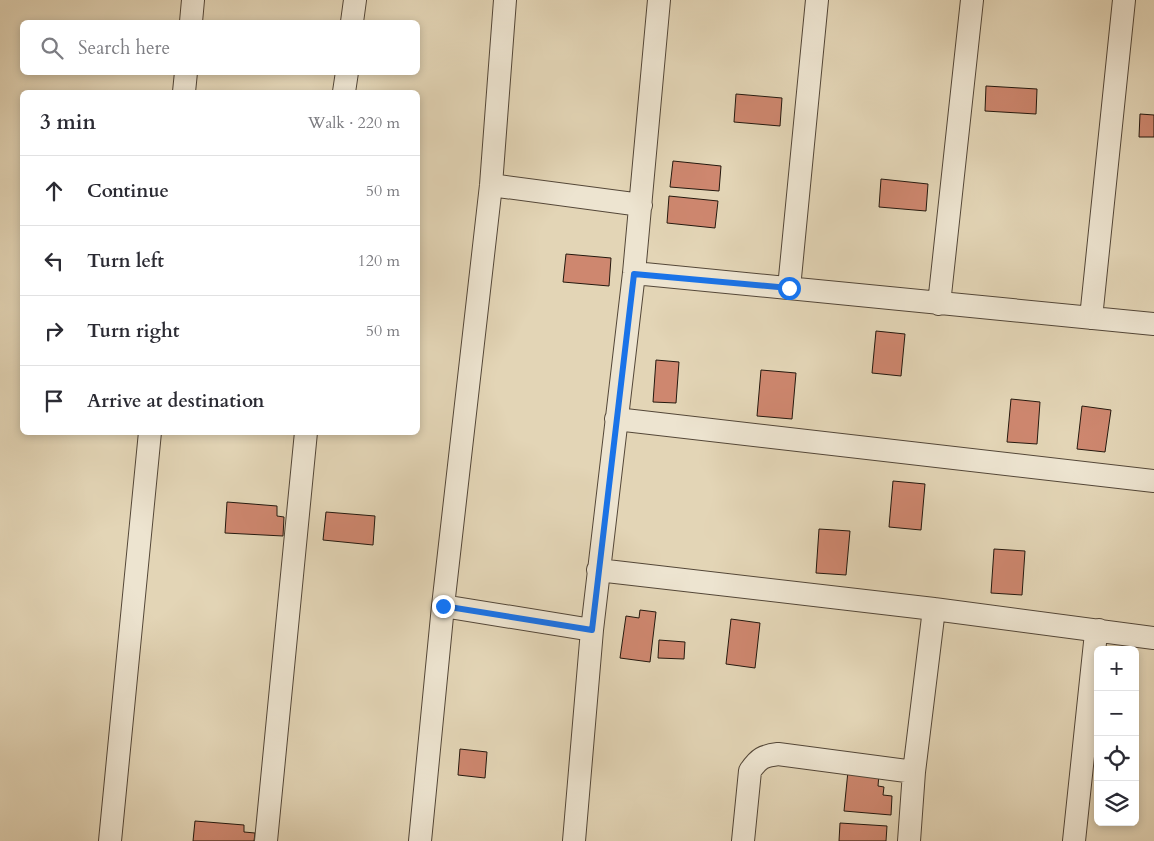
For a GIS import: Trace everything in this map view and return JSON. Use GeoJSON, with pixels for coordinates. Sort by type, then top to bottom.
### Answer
{"type":"FeatureCollection","features":[{"type":"Feature","properties":{"kind":"street"},"geometry":{"type":"LineString","coordinates":[[191,20],[193,0]]}},
{"type":"Feature","properties":{"kind":"street"},"geometry":{"type":"LineString","coordinates":[[352,20],[355,0]]}},
{"type":"Feature","properties":{"kind":"street"},"geometry":{"type":"LineString","coordinates":[[420,841],[443,606],[491,185],[506,0]]}},
{"type":"Feature","properties":{"kind":"street"},"geometry":{"type":"LineString","coordinates":[[574,841],[598,570],[634,274],[660,0]]}},
{"type":"Feature","properties":{"kind":"street"},"geometry":{"type":"LineString","coordinates":[[789,288],[817,0]]}},
{"type":"Feature","properties":{"kind":"street"},"geometry":{"type":"LineString","coordinates":[[939,304],[972,0]]}},
{"type":"Feature","properties":{"kind":"street"},"geometry":{"type":"LineString","coordinates":[[1090,318],[1124,0]]}},
{"type":"Feature","properties":{"kind":"street"},"geometry":{"type":"LineString","coordinates":[[184,90],[186,75]]}},
{"type":"Feature","properties":{"kind":"street"},"geometry":{"type":"LineString","coordinates":[[344,90],[347,75]]}},
{"type":"Feature","properties":{"kind":"street"},"geometry":{"type":"LineString","coordinates":[[491,185],[641,205]]}},
{"type":"Feature","properties":{"kind":"street"},"geometry":{"type":"LineString","coordinates":[[634,274],[1154,324]]}},
{"type":"Feature","properties":{"kind":"street"},"geometry":{"type":"LineString","coordinates":[[616,420],[1154,481]]}},
{"type":"Feature","properties":{"kind":"street"},"geometry":{"type":"LineString","coordinates":[[110,841],[150,435]]}},
{"type":"Feature","properties":{"kind":"street"},"geometry":{"type":"LineString","coordinates":[[266,841],[306,435]]}},
{"type":"Feature","properties":{"kind":"street"},"geometry":{"type":"LineString","coordinates":[[598,570],[934,609],[1154,638]]}},
{"type":"Feature","properties":{"kind":"street"},"geometry":{"type":"LineString","coordinates":[[443,606],[592,630]]}},
{"type":"Feature","properties":{"kind":"street"},"geometry":{"type":"LineString","coordinates":[[909,841],[914,772],[934,609]]}},
{"type":"Feature","properties":{"kind":"street"},"geometry":{"type":"LineString","coordinates":[[1074,841],[1096,633],[1099,630]]}},
{"type":"Feature","properties":{"kind":"street"},"geometry":{"type":"LineString","coordinates":[[743,841],[750,771],[756,762],[765,756],[778,754],[914,772]]}},
{"type":"Feature","properties":{"kind":"building"},"geometry":{"type":"Polygon","coordinates":[[[986,86],[1037,89],[1036,114],[985,111],[986,86]]]}},
{"type":"Feature","properties":{"kind":"building"},"geometry":{"type":"Polygon","coordinates":[[[736,94],[782,98],[780,126],[734,122],[736,94]]]}},
{"type":"Feature","properties":{"kind":"building"},"geometry":{"type":"Polygon","coordinates":[[[1140,114],[1154,115],[1154,137],[1139,137],[1140,114]]]}},
{"type":"Feature","properties":{"kind":"building"},"geometry":{"type":"Polygon","coordinates":[[[673,161],[721,166],[719,191],[670,187],[673,161]]]}},
{"type":"Feature","properties":{"kind":"building"},"geometry":{"type":"Polygon","coordinates":[[[881,179],[928,184],[926,211],[879,207],[881,179]]]}},
{"type":"Feature","properties":{"kind":"building"},"geometry":{"type":"Polygon","coordinates":[[[669,196],[718,201],[715,228],[667,223],[669,196]]]}},
{"type":"Feature","properties":{"kind":"building"},"geometry":{"type":"Polygon","coordinates":[[[566,254],[611,258],[609,286],[563,282],[566,254]]]}},
{"type":"Feature","properties":{"kind":"building"},"geometry":{"type":"Polygon","coordinates":[[[876,331],[905,334],[901,376],[872,373],[876,331]]]}},
{"type":"Feature","properties":{"kind":"building"},"geometry":{"type":"Polygon","coordinates":[[[656,360],[679,362],[676,403],[653,402],[656,360]]]}},
{"type":"Feature","properties":{"kind":"building"},"geometry":{"type":"Polygon","coordinates":[[[761,370],[796,373],[792,419],[757,416],[761,370]]]}},
{"type":"Feature","properties":{"kind":"building"},"geometry":{"type":"Polygon","coordinates":[[[1011,399],[1040,402],[1037,444],[1007,442],[1011,399]]]}},
{"type":"Feature","properties":{"kind":"building"},"geometry":{"type":"Polygon","coordinates":[[[1082,406],[1111,410],[1105,452],[1077,449],[1082,406]]]}},
{"type":"Feature","properties":{"kind":"building"},"geometry":{"type":"Polygon","coordinates":[[[893,481],[925,484],[921,530],[889,527],[893,481]]]}},
{"type":"Feature","properties":{"kind":"building"},"geometry":{"type":"Polygon","coordinates":[[[227,502],[277,506],[277,516],[284,517],[283,536],[225,533],[227,502]]]}},
{"type":"Feature","properties":{"kind":"building"},"geometry":{"type":"Polygon","coordinates":[[[326,512],[375,516],[373,545],[323,540],[326,512]]]}},
{"type":"Feature","properties":{"kind":"building"},"geometry":{"type":"Polygon","coordinates":[[[819,529],[850,531],[846,575],[816,573],[819,529]]]}},
{"type":"Feature","properties":{"kind":"building"},"geometry":{"type":"Polygon","coordinates":[[[994,549],[1025,551],[1022,595],[991,593],[994,549]]]}},
{"type":"Feature","properties":{"kind":"building"},"geometry":{"type":"Polygon","coordinates":[[[640,610],[656,612],[650,662],[620,658],[626,616],[639,618],[640,610]]]}},
{"type":"Feature","properties":{"kind":"building"},"geometry":{"type":"Polygon","coordinates":[[[731,619],[760,623],[755,668],[726,664],[731,619]]]}},
{"type":"Feature","properties":{"kind":"building"},"geometry":{"type":"Polygon","coordinates":[[[659,640],[685,642],[684,659],[658,658],[659,640]]]}},
{"type":"Feature","properties":{"kind":"building"},"geometry":{"type":"Polygon","coordinates":[[[460,749],[487,752],[485,778],[458,775],[460,749]]]}},
{"type":"Feature","properties":{"kind":"building"},"geometry":{"type":"Polygon","coordinates":[[[848,771],[879,774],[878,786],[884,787],[883,795],[892,796],[891,815],[844,811],[848,771]]]}},
{"type":"Feature","properties":{"kind":"building"},"geometry":{"type":"Polygon","coordinates":[[[195,821],[244,825],[244,832],[255,833],[254,841],[193,841],[195,821]]]}},
{"type":"Feature","properties":{"kind":"building"},"geometry":{"type":"Polygon","coordinates":[[[840,823],[887,826],[886,841],[839,841],[840,823]]]}},
{"type":"Feature","properties":{"kind":"route"},"geometry":{"type":"LineString","coordinates":[[443,606],[592,630],[634,274],[789,288]]}}]}
